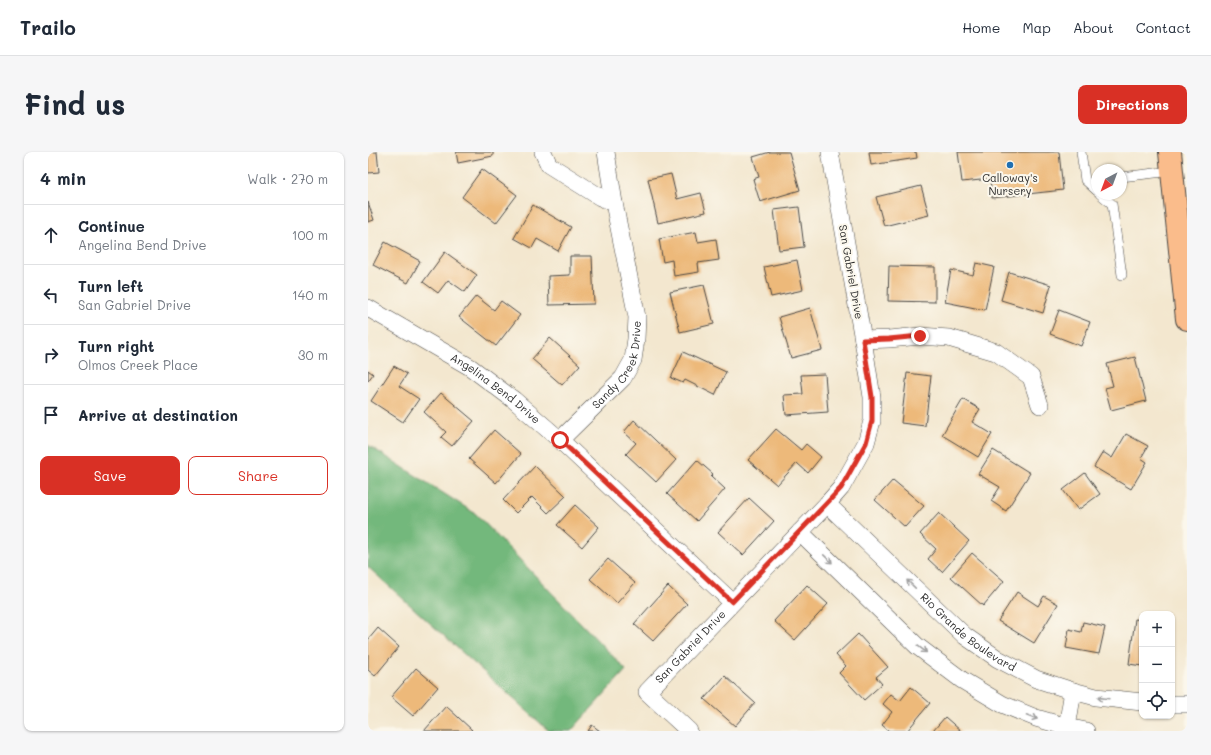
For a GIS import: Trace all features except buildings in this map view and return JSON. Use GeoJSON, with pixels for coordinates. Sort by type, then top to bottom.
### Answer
{"type":"FeatureCollection","features":[{"type":"Feature","properties":{"kind":"main road"},"geometry":{"type":"LineString","coordinates":[[1176,169],[1187,319]]}},
{"type":"Feature","properties":{"kind":"street"},"geometry":{"type":"LineString","coordinates":[[543,152],[549,165],[600,197],[614,203]]}},
{"type":"Feature","properties":{"kind":"street","name":"Sandy Creek Drive"},"geometry":{"type":"LineString","coordinates":[[560,440],[623,378],[633,360],[637,317],[614,203],[606,152]]}},
{"type":"Feature","properties":{"kind":"street","name":"San Gabriel Drive"},"geometry":{"type":"LineString","coordinates":[[689,731],[647,692],[841,488],[866,443],[872,421],[872,397],[830,152]]}},
{"type":"Feature","properties":{"kind":"street","name":"Angelina Bend Drive"},"geometry":{"type":"LineString","coordinates":[[368,308],[470,367],[514,400],[560,440],[732,602]]}},
{"type":"Feature","properties":{"kind":"street"},"geometry":{"type":"LineString","coordinates":[[863,340],[920,336],[949,338],[996,352],[1031,377],[1040,405]]}},
{"type":"Feature","properties":{"kind":"street","name":"Rio Grande Boulevard"},"geometry":{"type":"LineString","coordinates":[[826,504],[965,636],[998,659],[1036,678],[1073,691],[1096,697],[1139,702]]}},
{"type":"Feature","properties":{"kind":"street"},"geometry":{"type":"LineString","coordinates":[[800,532],[917,646],[962,680],[1002,704],[1036,718],[1068,729],[1086,731]]}},
{"type":"Feature","properties":{"kind":"street"},"geometry":{"type":"LineString","coordinates":[[1068,729],[1073,691]]}},
{"type":"Feature","properties":{"kind":"street"},"geometry":{"type":"LineString","coordinates":[[1175,704],[1187,704]]}},
{"type":"Feature","properties":{"kind":"lane"},"geometry":{"type":"LineString","coordinates":[[1081,152],[1085,180],[1091,186]]}},
{"type":"Feature","properties":{"kind":"lane"},"geometry":{"type":"LineString","coordinates":[[1127,175],[1176,169]]}},
{"type":"Feature","properties":{"kind":"lane"},"geometry":{"type":"LineString","coordinates":[[1085,180],[1091,180]]}},
{"type":"Feature","properties":{"kind":"lane"},"geometry":{"type":"LineString","coordinates":[[1107,200],[1112,204],[1122,275]]}},
{"type":"Feature","properties":{"kind":"green space"},"geometry":{"type":"Polygon","coordinates":[[[368,445],[476,514],[626,670],[571,731],[549,731],[368,567],[368,445]]]}},
{"type":"Feature","properties":{"kind":"place","name":"Calloway's Nursery"},"geometry":{"type":"Point","coordinates":[1010,165]}},
{"type":"Feature","properties":{"kind":"route"},"geometry":{"type":"LineString","coordinates":[[560,440],[732,602],[841,488],[866,443],[872,421],[872,397],[863,340],[920,336]]}}]}
